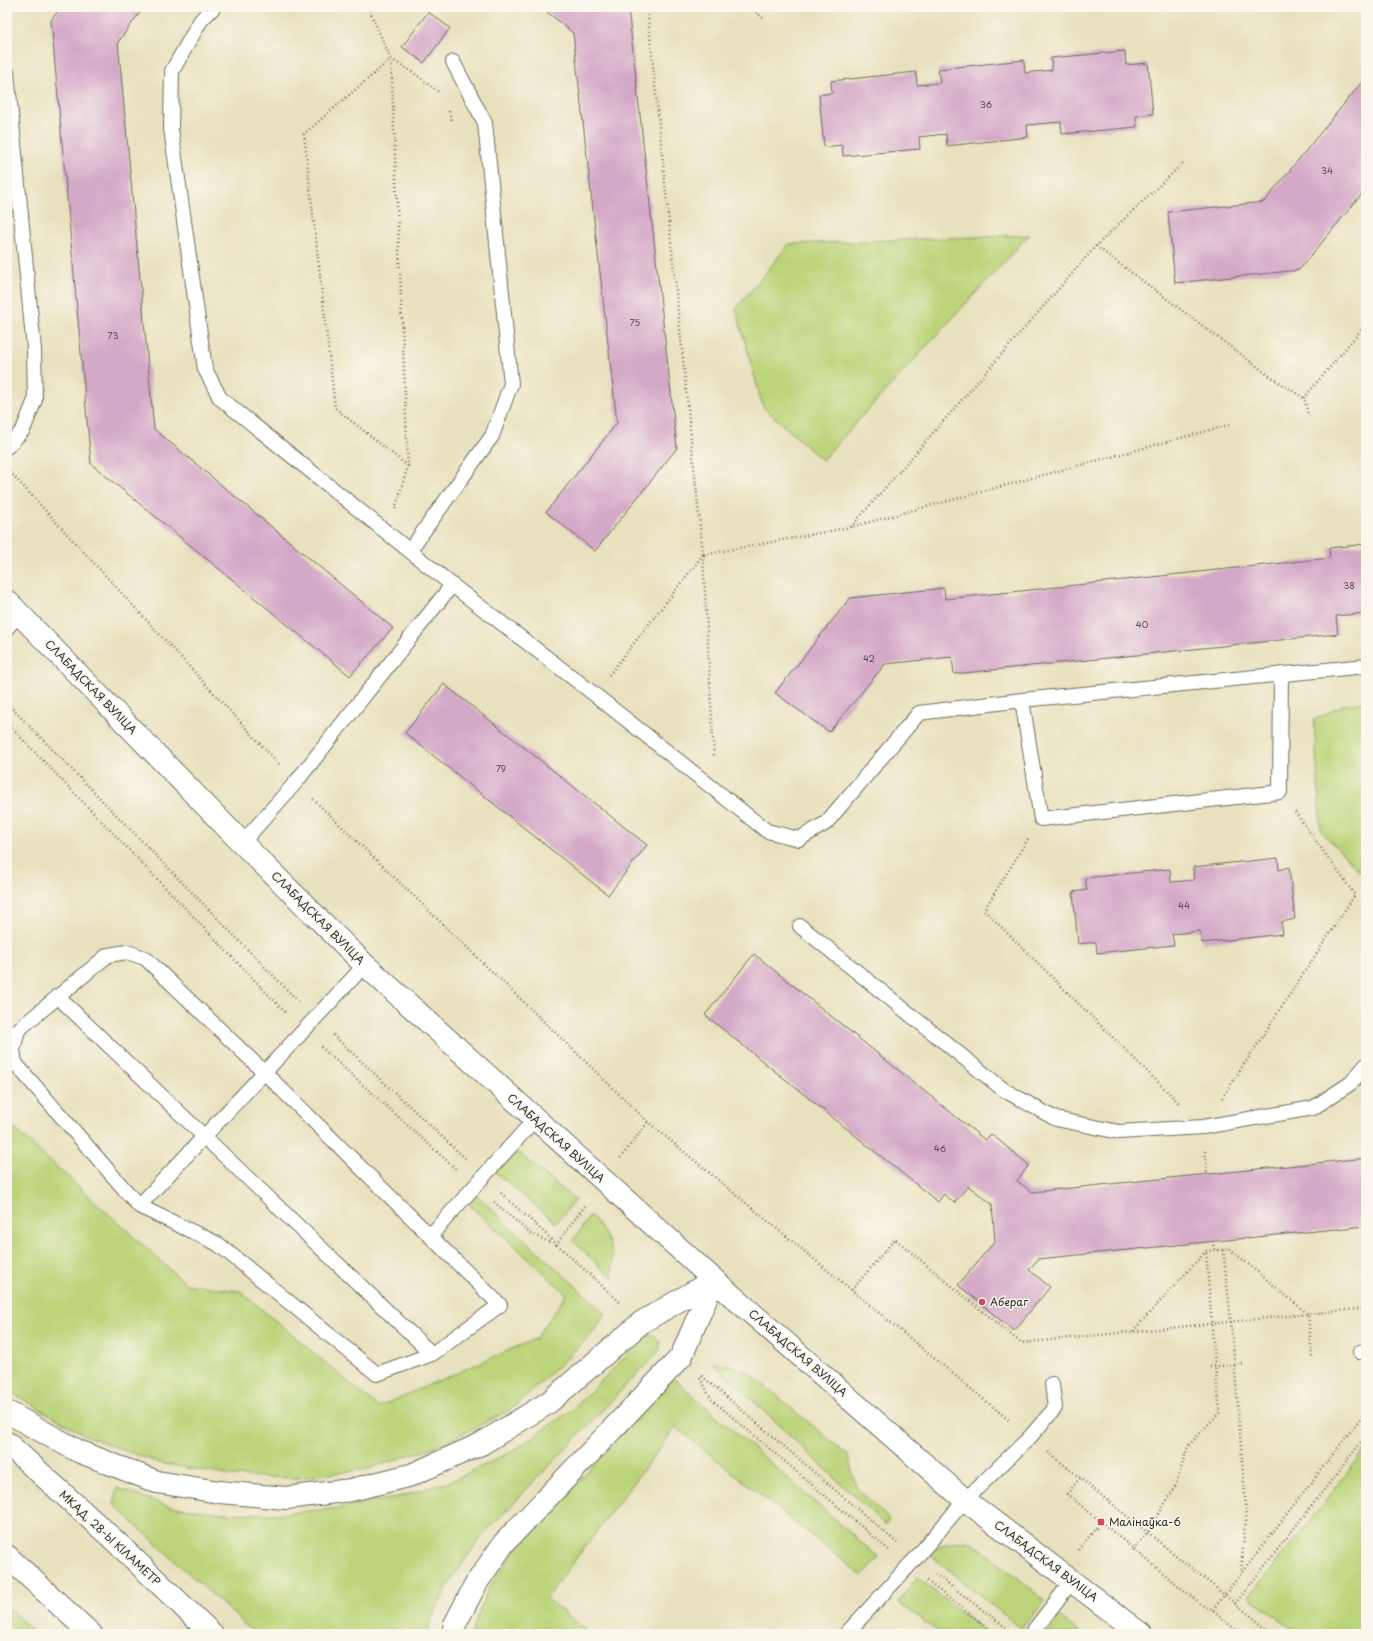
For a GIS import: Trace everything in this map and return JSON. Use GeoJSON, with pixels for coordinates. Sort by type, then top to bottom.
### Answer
{"type":"FeatureCollection","features":[{"type":"Feature","properties":{"kind":"main road","name":"СЛАБАДСКАЯ ВУЛІЦА"},"geometry":{"type":"LineString","coordinates":[[11,615],[365,965],[535,1119],[714,1280],[965,1500],[1141,1634]]}},
{"type":"Feature","properties":{"kind":"main road"},"geometry":{"type":"LineString","coordinates":[[7,1412],[78,1451],[157,1482],[219,1492],[286,1498],[351,1490],[411,1475],[481,1444],[548,1403],[642,1322],[714,1280]]}},
{"type":"Feature","properties":{"kind":"main road"},"geometry":{"type":"LineString","coordinates":[[453,1634],[455,1624],[477,1582],[504,1543],[681,1357],[714,1280]]}},
{"type":"Feature","properties":{"kind":"main road","name":"МКАД, 28-Ы КІЛАМЕТР"},"geometry":{"type":"LineString","coordinates":[[7,1443],[114,1540],[212,1634]]}},
{"type":"Feature","properties":{"kind":"main road"},"geometry":{"type":"LineString","coordinates":[[7,1556],[91,1634]]}},
{"type":"Feature","properties":{"kind":"lane"},"geometry":{"type":"LineString","coordinates":[[214,7],[201,20],[172,72],[171,130],[205,369],[220,398],[452,585],[767,830],[799,839],[826,823],[918,713],[1022,700],[1366,666]]}},
{"type":"Feature","properties":{"kind":"lane"},"geometry":{"type":"LineString","coordinates":[[410,550],[492,436],[511,384],[485,123],[453,62]]}},
{"type":"Feature","properties":{"kind":"lane"},"geometry":{"type":"LineString","coordinates":[[7,72],[34,349],[35,400],[23,430],[7,447]]}},
{"type":"Feature","properties":{"kind":"lane"},"geometry":{"type":"LineString","coordinates":[[242,843],[296,782],[452,585]]}},
{"type":"Feature","properties":{"kind":"lane"},"geometry":{"type":"LineString","coordinates":[[1022,700],[1040,819],[1280,792],[1281,674]]}},
{"type":"Feature","properties":{"kind":"lane"},"geometry":{"type":"LineString","coordinates":[[800,926],[1004,1090],[1056,1118],[1119,1132],[1203,1127],[1313,1108],[1351,1083],[1366,1065]]}},
{"type":"Feature","properties":{"kind":"lane"},"geometry":{"type":"LineString","coordinates":[[127,952],[145,958],[265,1073],[500,1305],[432,1354],[377,1374],[218,1244],[139,1206],[15,1063],[13,1050],[18,1030],[57,996],[108,955],[127,952]]}},
{"type":"Feature","properties":{"kind":"lane"},"geometry":{"type":"LineString","coordinates":[[139,1206],[304,1032],[365,965]]}},
{"type":"Feature","properties":{"kind":"lane"},"geometry":{"type":"LineString","coordinates":[[57,996],[204,1138],[432,1354]]}},
{"type":"Feature","properties":{"kind":"lane"},"geometry":{"type":"LineString","coordinates":[[430,1236],[535,1119]]}},
{"type":"Feature","properties":{"kind":"lane"},"geometry":{"type":"LineString","coordinates":[[846,1634],[912,1563],[965,1500],[1030,1437],[1055,1408],[1052,1384]]}},
{"type":"Feature","properties":{"kind":"lane"},"geometry":{"type":"LineString","coordinates":[[1031,1634],[1066,1576]]}},
{"type":"Feature","properties":{"kind":"path"},"geometry":{"type":"LineString","coordinates":[[368,7],[391,59],[408,466],[388,532]]}},
{"type":"Feature","properties":{"kind":"path"},"geometry":{"type":"LineString","coordinates":[[648,7],[703,555],[716,789]]}},
{"type":"Feature","properties":{"kind":"path"},"geometry":{"type":"LineString","coordinates":[[750,7],[764,19]]}},
{"type":"Feature","properties":{"kind":"path"},"geometry":{"type":"LineString","coordinates":[[391,59],[304,134],[336,408],[408,466]]}},
{"type":"Feature","properties":{"kind":"path"},"geometry":{"type":"LineString","coordinates":[[391,59],[415,74],[446,98]]}},
{"type":"Feature","properties":{"kind":"path"},"geometry":{"type":"LineString","coordinates":[[449,110],[452,122]]}},
{"type":"Feature","properties":{"kind":"path"},"geometry":{"type":"LineString","coordinates":[[851,527],[1096,246],[1184,162]]}},
{"type":"Feature","properties":{"kind":"path"},"geometry":{"type":"LineString","coordinates":[[1096,246],[1271,377],[1304,398],[1309,418]]}},
{"type":"Feature","properties":{"kind":"path"},"geometry":{"type":"LineString","coordinates":[[1304,398],[1366,324]]}},
{"type":"Feature","properties":{"kind":"path"},"geometry":{"type":"LineString","coordinates":[[594,694],[703,555],[851,527],[1229,425]]}},
{"type":"Feature","properties":{"kind":"path"},"geometry":{"type":"LineString","coordinates":[[7,468],[296,782],[648,1122],[1080,1478],[1273,1634]]}},
{"type":"Feature","properties":{"kind":"path"},"geometry":{"type":"LineString","coordinates":[[7,723],[304,1032],[531,1234],[556,1244]]}},
{"type":"Feature","properties":{"kind":"path"},"geometry":{"type":"LineString","coordinates":[[1040,819],[984,910],[1203,1127],[1355,894],[1280,792]]}},
{"type":"Feature","properties":{"kind":"path"},"geometry":{"type":"LineString","coordinates":[[852,1290],[895,1239],[1021,1343],[1366,1308]]}},
{"type":"Feature","properties":{"kind":"path"},"geometry":{"type":"LineString","coordinates":[[1212,1241],[1215,1251]]}},
{"type":"Feature","properties":{"kind":"path"},"geometry":{"type":"LineString","coordinates":[[1132,1332],[1206,1251],[1230,1249],[1308,1314],[1312,1357]]}},
{"type":"Feature","properties":{"kind":"path"},"geometry":{"type":"LineString","coordinates":[[1223,1250],[1235,1365],[1246,1509],[1241,1573]]}},
{"type":"Feature","properties":{"kind":"path"},"geometry":{"type":"LineString","coordinates":[[1133,1550],[1148,1533],[1175,1487],[1188,1446],[1220,1412],[1214,1366],[1206,1251]]}},
{"type":"Feature","properties":{"kind":"path"},"geometry":{"type":"LineString","coordinates":[[1210,1367],[1244,1364]]}},
{"type":"Feature","properties":{"kind":"path"},"geometry":{"type":"LineString","coordinates":[[995,1634],[912,1563],[698,1372],[711,1399],[912,1563],[1009,1629]]}},
{"type":"Feature","properties":{"kind":"path"},"geometry":{"type":"LineString","coordinates":[[1213,1610],[1366,1411]]}},
{"type":"Feature","properties":{"kind":"path"},"geometry":{"type":"LineString","coordinates":[[1235,1604],[1366,1436]]}},
{"type":"Feature","properties":{"kind":"path"},"geometry":{"type":"LineString","coordinates":[[1080,1478],[1067,1494],[1133,1550],[1202,1605],[1213,1610],[1240,1634]]}},
{"type":"Feature","properties":{"kind":"path"},"geometry":{"type":"LineString","coordinates":[[1066,1576],[1101,1522]]}},
{"type":"Feature","properties":{"kind":"green space"},"geometry":{"type":"Polygon","coordinates":[[[1029,235],[822,460],[763,407],[736,309],[789,244],[1029,235]]]}},
{"type":"Feature","properties":{"kind":"green space"},"geometry":{"type":"Polygon","coordinates":[[[1366,702],[1366,878],[1321,831],[1314,720],[1343,705],[1366,702]]]}},
{"type":"Feature","properties":{"kind":"green space"},"geometry":{"type":"Polygon","coordinates":[[[7,1122],[186,1284],[240,1291],[378,1407],[535,1339],[567,1294],[467,1203],[475,1194],[606,1314],[589,1337],[512,1409],[438,1446],[367,1469],[299,1478],[231,1476],[159,1463],[89,1437],[17,1396],[7,1388],[7,1122]]]}},
{"type":"Feature","properties":{"kind":"green space"},"geometry":{"type":"Polygon","coordinates":[[[509,1151],[518,1152],[575,1200],[556,1223],[490,1168],[509,1151]]]}},
{"type":"Feature","properties":{"kind":"green space"},"geometry":{"type":"Polygon","coordinates":[[[590,1215],[602,1230],[609,1244],[612,1258],[612,1278],[573,1241],[590,1215]]]}},
{"type":"Feature","properties":{"kind":"green space"},"geometry":{"type":"Polygon","coordinates":[[[647,1335],[654,1336],[660,1342],[660,1350],[481,1537],[454,1575],[435,1610],[426,1634],[255,1634],[114,1505],[117,1488],[168,1506],[222,1513],[279,1514],[340,1508],[395,1498],[449,1482],[513,1451],[572,1410],[647,1335]]]}},
{"type":"Feature","properties":{"kind":"green space"},"geometry":{"type":"Polygon","coordinates":[[[713,1363],[730,1365],[748,1372],[848,1455],[856,1487],[889,1519],[885,1525],[713,1363]]]}},
{"type":"Feature","properties":{"kind":"green space"},"geometry":{"type":"Polygon","coordinates":[[[673,1378],[879,1558],[862,1576],[676,1427],[546,1598],[591,1634],[471,1634],[487,1591],[512,1554],[673,1378]]]}},
{"type":"Feature","properties":{"kind":"green space"},"geometry":{"type":"Polygon","coordinates":[[[1366,1449],[1366,1621],[1356,1634],[1301,1634],[1249,1597],[1366,1449]]]}},
{"type":"Feature","properties":{"kind":"green space"},"geometry":{"type":"Polygon","coordinates":[[[965,1541],[974,1543],[1045,1601],[1021,1629],[928,1553],[941,1546],[965,1541]]]}},
{"type":"Feature","properties":{"kind":"green space"},"geometry":{"type":"Polygon","coordinates":[[[917,1577],[988,1634],[941,1634],[898,1602],[917,1577]]]}},
{"type":"Feature","properties":{"kind":"green space"},"geometry":{"type":"Polygon","coordinates":[[[7,1607],[36,1634],[7,1634],[7,1607]]]}},
{"type":"Feature","properties":{"kind":"green space"},"geometry":{"type":"Polygon","coordinates":[[[1059,1617],[1082,1634],[1046,1634],[1059,1617]]]}},
{"type":"Feature","properties":{"kind":"building"},"geometry":{"type":"Polygon","coordinates":[[[61,7],[144,7],[118,42],[154,429],[393,628],[350,676],[91,464],[51,20],[61,7]]]}},
{"type":"Feature","properties":{"kind":"building"},"geometry":{"type":"Polygon","coordinates":[[[541,7],[628,7],[677,448],[595,551],[546,512],[617,423],[573,33],[541,7]]]}},
{"type":"Feature","properties":{"kind":"building"},"geometry":{"type":"Polygon","coordinates":[[[428,12],[450,28],[424,63],[402,47],[428,12]]]}},
{"type":"Feature","properties":{"kind":"building"},"geometry":{"type":"Polygon","coordinates":[[[1125,51],[1126,65],[1148,63],[1153,114],[1136,116],[1137,127],[1062,134],[1061,122],[1027,125],[1028,137],[947,146],[946,134],[919,137],[920,149],[843,156],[842,145],[824,147],[819,95],[832,93],[831,81],[916,72],[917,85],[940,83],[938,69],[1024,60],[1025,73],[1052,70],[1051,58],[1125,51]]]}},
{"type":"Feature","properties":{"kind":"building"},"geometry":{"type":"Polygon","coordinates":[[[1366,77],[1366,189],[1299,270],[1175,283],[1168,212],[1264,202],[1366,77]]]}},
{"type":"Feature","properties":{"kind":"building"},"geometry":{"type":"Polygon","coordinates":[[[1366,544],[1366,613],[1336,616],[1338,634],[954,674],[952,657],[885,664],[829,732],[775,693],[850,598],[944,588],[945,599],[1330,558],[1329,548],[1366,544]]]}},
{"type":"Feature","properties":{"kind":"building"},"geometry":{"type":"Polygon","coordinates":[[[444,684],[647,845],[608,895],[405,733],[444,684]]]}},
{"type":"Feature","properties":{"kind":"building"},"geometry":{"type":"Polygon","coordinates":[[[1278,858],[1279,870],[1289,867],[1295,919],[1281,922],[1283,934],[1202,943],[1200,931],[1172,934],[1174,945],[1097,953],[1096,942],[1078,944],[1073,892],[1087,890],[1085,878],[1170,869],[1171,882],[1194,880],[1193,867],[1278,858]]]}},
{"type":"Feature","properties":{"kind":"building"},"geometry":{"type":"Polygon","coordinates":[[[754,954],[985,1140],[991,1134],[1029,1165],[1017,1181],[1032,1192],[1366,1158],[1366,1226],[1038,1259],[1029,1270],[1050,1287],[1014,1331],[958,1285],[995,1241],[992,1204],[968,1186],[954,1203],[944,1194],[938,1202],[705,1015],[754,954]]]}},
{"type":"Feature","properties":{"kind":"place","name":"Абераг"},"geometry":{"type":"Point","coordinates":[982,1302]}},
{"type":"Feature","properties":{"kind":"place","name":"Малінаўка-6"},"geometry":{"type":"Point","coordinates":[1101,1522]}}]}
